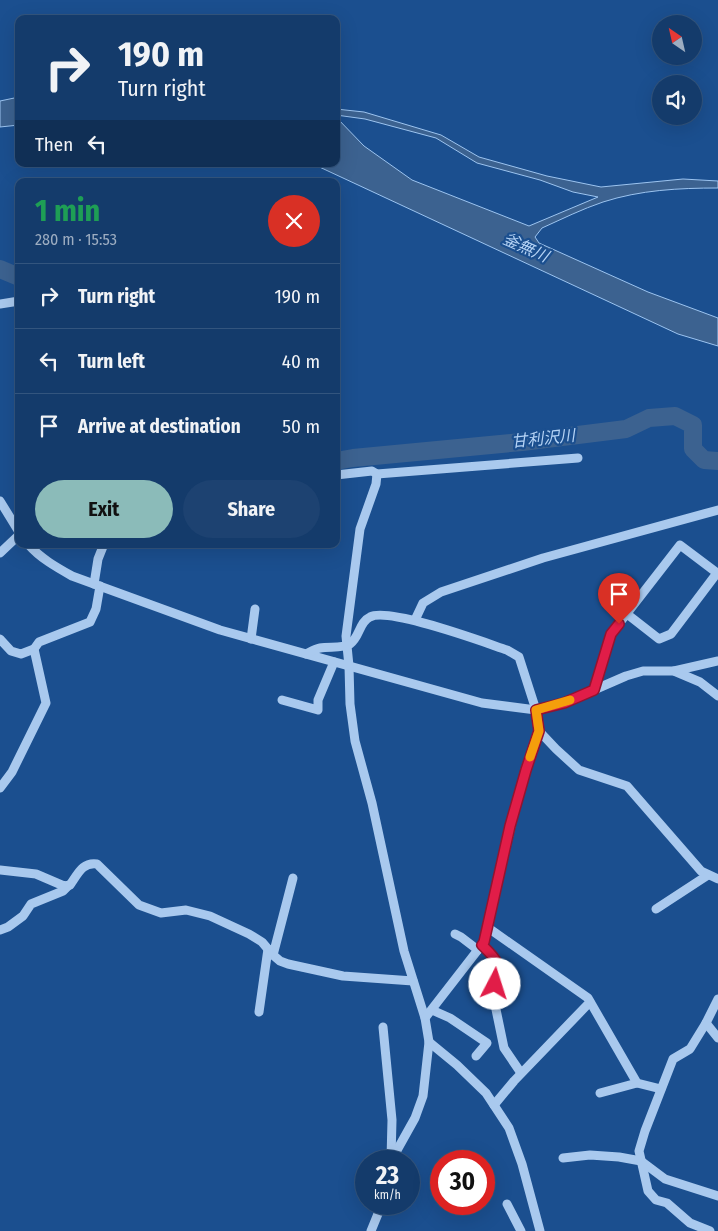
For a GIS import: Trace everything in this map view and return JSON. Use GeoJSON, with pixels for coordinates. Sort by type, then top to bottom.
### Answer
{"type":"FeatureCollection","features":[{"type":"Feature","properties":{"kind":"street"},"geometry":{"type":"LineString","coordinates":[[0,304],[15,302]]}},
{"type":"Feature","properties":{"kind":"street"},"geometry":{"type":"LineString","coordinates":[[340,475],[372,471],[378,474],[578,458]]}},
{"type":"Feature","properties":{"kind":"street"},"geometry":{"type":"LineString","coordinates":[[378,474],[360,529],[346,636],[350,666],[350,704],[355,740],[372,803],[404,951],[425,1018],[429,1042],[423,1096],[415,1118],[397,1150]]}},
{"type":"Feature","properties":{"kind":"street"},"geometry":{"type":"LineString","coordinates":[[0,501],[15,526]]}},
{"type":"Feature","properties":{"kind":"street"},"geometry":{"type":"LineString","coordinates":[[416,620],[423,603],[441,592],[560,553],[718,510]]}},
{"type":"Feature","properties":{"kind":"street"},"geometry":{"type":"LineString","coordinates":[[0,553],[15,537]]}},
{"type":"Feature","properties":{"kind":"street"},"geometry":{"type":"LineString","coordinates":[[594,690],[611,634],[680,545],[716,573],[670,634],[659,639],[627,614]]}},
{"type":"Feature","properties":{"kind":"street"},"geometry":{"type":"LineString","coordinates":[[31,548],[51,564],[72,576],[220,630],[482,704],[536,710],[564,703],[626,676],[644,671],[674,671],[718,661]]}},
{"type":"Feature","properties":{"kind":"street"},"geometry":{"type":"LineString","coordinates":[[1,643],[11,651],[21,654],[34,649],[39,642],[90,622],[96,609],[98,558],[102,548]]}},
{"type":"Feature","properties":{"kind":"street"},"geometry":{"type":"LineString","coordinates":[[251,639],[255,609]]}},
{"type":"Feature","properties":{"kind":"street"},"geometry":{"type":"LineString","coordinates":[[306,654],[319,648],[347,646],[356,640],[363,622],[371,616],[379,615],[416,620],[507,650],[519,657],[536,710],[539,731],[510,826],[484,942],[425,1018]]}},
{"type":"Feature","properties":{"kind":"street"},"geometry":{"type":"LineString","coordinates":[[0,788],[12,772],[46,703],[34,649]]}},
{"type":"Feature","properties":{"kind":"street"},"geometry":{"type":"LineString","coordinates":[[282,700],[318,710],[318,700],[334,662]]}},
{"type":"Feature","properties":{"kind":"street"},"geometry":{"type":"LineString","coordinates":[[674,671],[700,682],[718,696]]}},
{"type":"Feature","properties":{"kind":"street"},"geometry":{"type":"LineString","coordinates":[[539,731],[556,750],[579,770],[627,786],[689,860],[700,871],[718,879]]}},
{"type":"Feature","properties":{"kind":"street"},"geometry":{"type":"LineString","coordinates":[[0,930],[8,927],[23,916],[31,904],[63,891],[70,885],[85,864],[90,863],[97,864],[139,905],[160,913],[186,910],[210,916],[262,942],[270,952],[288,964],[343,976],[413,981]]}},
{"type":"Feature","properties":{"kind":"street"},"geometry":{"type":"LineString","coordinates":[[0,870],[36,874],[64,886],[70,885]]}},
{"type":"Feature","properties":{"kind":"street"},"geometry":{"type":"LineString","coordinates":[[656,909],[708,875]]}},
{"type":"Feature","properties":{"kind":"street"},"geometry":{"type":"LineString","coordinates":[[259,1012],[270,952],[293,878]]}},
{"type":"Feature","properties":{"kind":"street"},"geometry":{"type":"LineString","coordinates":[[487,927],[588,998],[637,1082]]}},
{"type":"Feature","properties":{"kind":"street"},"geometry":{"type":"LineString","coordinates":[[455,934],[496,959],[498,966],[493,995],[504,1048],[521,1073]]}},
{"type":"Feature","properties":{"kind":"street"},"geometry":{"type":"LineString","coordinates":[[710,1231],[690,1223],[667,1203],[656,1200],[648,1191],[639,1151],[673,1059],[690,1049],[706,1024],[718,999]]}},
{"type":"Feature","properties":{"kind":"street"},"geometry":{"type":"LineString","coordinates":[[494,1106],[521,1073],[590,1002]]}},
{"type":"Feature","properties":{"kind":"street"},"geometry":{"type":"LineString","coordinates":[[432,1010],[450,1018],[487,1043],[476,1056]]}},
{"type":"Feature","properties":{"kind":"street"},"geometry":{"type":"LineString","coordinates":[[706,1024],[718,1038]]}},
{"type":"Feature","properties":{"kind":"street"},"geometry":{"type":"LineString","coordinates":[[383,1027],[392,1120],[391,1150]]}},
{"type":"Feature","properties":{"kind":"street"},"geometry":{"type":"LineString","coordinates":[[429,1042],[457,1065],[486,1093],[509,1128],[522,1164],[540,1231]]}},
{"type":"Feature","properties":{"kind":"street"},"geometry":{"type":"LineString","coordinates":[[600,1093],[637,1082],[661,1089]]}},
{"type":"Feature","properties":{"kind":"street"},"geometry":{"type":"LineString","coordinates":[[563,1158],[590,1155],[641,1161],[665,1179],[718,1196]]}},
{"type":"Feature","properties":{"kind":"street"},"geometry":{"type":"LineString","coordinates":[[507,1204],[521,1231]]}},
{"type":"Feature","properties":{"kind":"street"},"geometry":{"type":"LineString","coordinates":[[371,1231],[378,1215]]}},
{"type":"Feature","properties":{"kind":"water"},"geometry":{"type":"Polygon","coordinates":[[[15,98],[15,125],[0,127],[0,101],[15,98]]]}},
{"type":"Feature","properties":{"kind":"water","name":"釜無川"},"geometry":{"type":"Polygon","coordinates":[[[340,109],[364,112],[441,135],[479,157],[547,176],[601,187],[683,179],[718,181],[718,188],[660,190],[603,202],[542,228],[535,237],[539,243],[648,292],[718,318],[718,346],[678,334],[319,167],[340,167],[340,121],[364,146],[412,180],[529,226],[598,197],[573,192],[540,180],[477,163],[436,138],[365,119],[340,116],[340,109]]]}},
{"type":"Feature","properties":{"kind":"waterway","name":"甘利沢川"},"geometry":{"type":"LineString","coordinates":[[0,269],[15,275]]}},
{"type":"Feature","properties":{"kind":"waterway","name":"甘利沢川"},"geometry":{"type":"LineString","coordinates":[[340,460],[522,442],[626,429],[649,418],[675,416],[693,425],[693,449],[704,460],[718,461]]}},
{"type":"Feature","properties":{"kind":"slow traffic"},"geometry":{"type":"LineString","coordinates":[[530,757],[539,731],[536,710],[570,700]]}},
{"type":"Feature","properties":{"kind":"route"},"geometry":{"type":"LineString","coordinates":[[495,984],[498,966],[496,959],[482,945],[510,826],[539,731],[536,710],[564,703],[594,690],[611,634],[619,624]]}}]}
